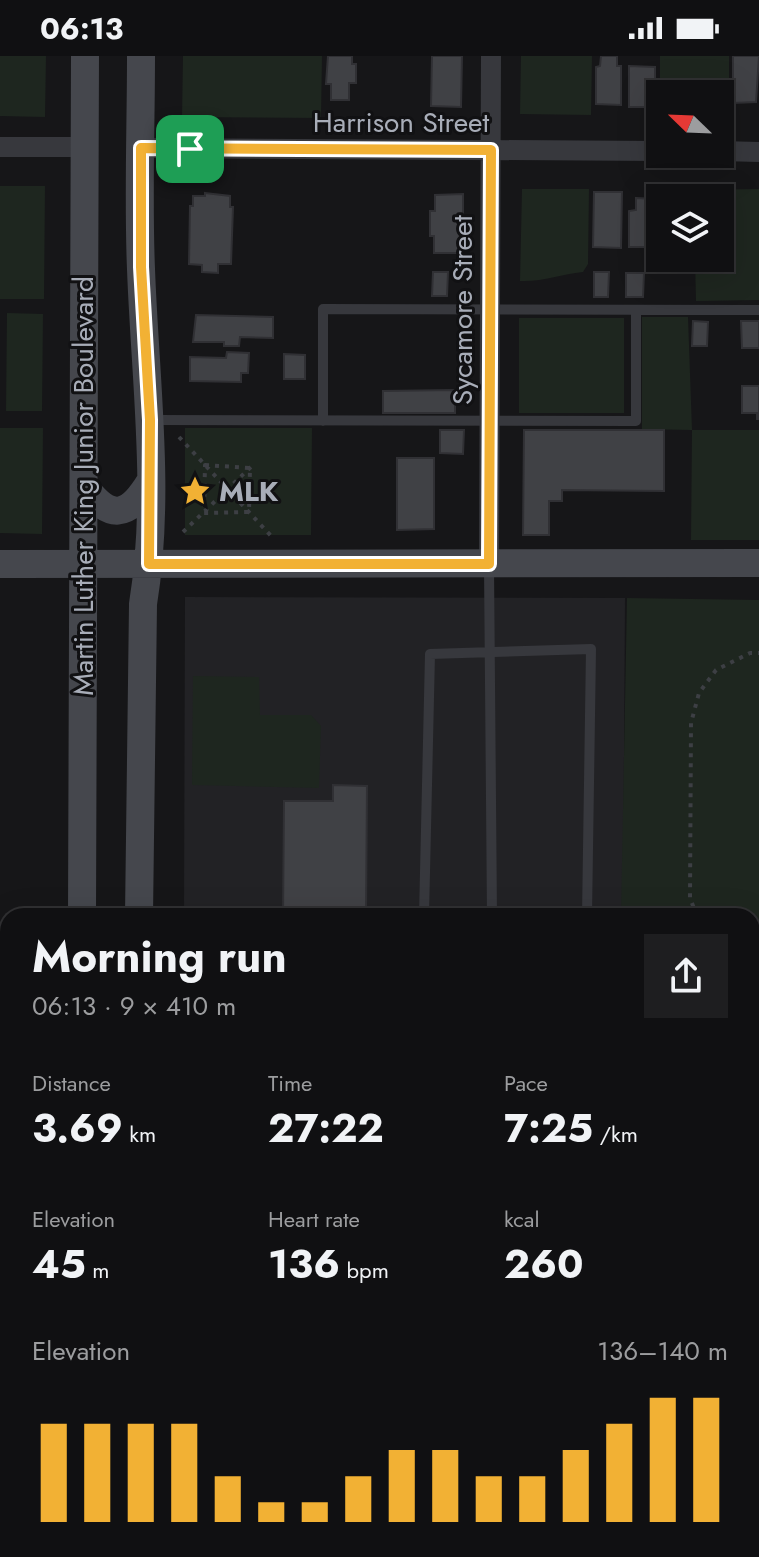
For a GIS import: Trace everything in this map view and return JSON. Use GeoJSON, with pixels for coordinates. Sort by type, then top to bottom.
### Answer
{"type":"FeatureCollection","features":[{"type":"Feature","properties":{"kind":"main road","name":"Martin Luther King Junior Boulevard"},"geometry":{"type":"LineString","coordinates":[[82,908],[85,56]]}},
{"type":"Feature","properties":{"kind":"main road","name":"Martin Luther King Junior Boulevard"},"geometry":{"type":"LineString","coordinates":[[139,908],[143,604],[149,564],[150,482],[150,420],[141,267],[141,56]]}},
{"type":"Feature","properties":{"kind":"main road"},"geometry":{"type":"LineString","coordinates":[[84,486],[101,507],[117,510],[134,505],[150,482]]}},
{"type":"Feature","properties":{"kind":"main road"},"geometry":{"type":"LineString","coordinates":[[0,564],[759,563]]}},
{"type":"Feature","properties":{"kind":"street","name":"Sycamore Street"},"geometry":{"type":"LineString","coordinates":[[489,564],[491,56]]}},
{"type":"Feature","properties":{"kind":"street"},"geometry":{"type":"LineString","coordinates":[[0,147],[84,147]]}},
{"type":"Feature","properties":{"kind":"street","name":"Harrison Street"},"geometry":{"type":"LineString","coordinates":[[141,148],[646,151]]}},
{"type":"Feature","properties":{"kind":"street"},"geometry":{"type":"LineString","coordinates":[[734,151],[759,152]]}},
{"type":"Feature","properties":{"kind":"lane"},"geometry":{"type":"LineString","coordinates":[[323,421],[323,309],[759,310]]}},
{"type":"Feature","properties":{"kind":"lane"},"geometry":{"type":"LineString","coordinates":[[150,420],[636,421],[636,310]]}},
{"type":"Feature","properties":{"kind":"lane"},"geometry":{"type":"LineString","coordinates":[[489,564],[492,908]]}},
{"type":"Feature","properties":{"kind":"lane"},"geometry":{"type":"LineString","coordinates":[[424,908],[430,654],[591,649],[587,908]]}},
{"type":"Feature","properties":{"kind":"path"},"geometry":{"type":"LineString","coordinates":[[179,437],[275,540]]}},
{"type":"Feature","properties":{"kind":"path"},"geometry":{"type":"LineString","coordinates":[[183,532],[255,463]]}},
{"type":"Feature","properties":{"kind":"path"},"geometry":{"type":"LineString","coordinates":[[205,465],[250,468]]}},
{"type":"Feature","properties":{"kind":"path"},"geometry":{"type":"LineString","coordinates":[[204,513],[205,465]]}},
{"type":"Feature","properties":{"kind":"path"},"geometry":{"type":"LineString","coordinates":[[249,512],[250,468]]}},
{"type":"Feature","properties":{"kind":"path"},"geometry":{"type":"LineString","coordinates":[[204,513],[249,512]]}},
{"type":"Feature","properties":{"kind":"path"},"geometry":{"type":"LineString","coordinates":[[694,908],[690,898],[691,723],[699,693],[716,670],[750,653],[759,653]]}},
{"type":"Feature","properties":{"kind":"shaded area"},"geometry":{"type":"Polygon","coordinates":[[[0,56],[46,56],[45,117],[0,116],[0,56]]]}},
{"type":"Feature","properties":{"kind":"shaded area"},"geometry":{"type":"Polygon","coordinates":[[[183,56],[322,56],[321,118],[182,117],[183,56]]]}},
{"type":"Feature","properties":{"kind":"shaded area"},"geometry":{"type":"Polygon","coordinates":[[[521,56],[592,56],[591,115],[520,114],[521,56]]]}},
{"type":"Feature","properties":{"kind":"shaded area"},"geometry":{"type":"Polygon","coordinates":[[[660,56],[729,56],[729,80],[660,80],[660,56]]]}},
{"type":"Feature","properties":{"kind":"shaded area"},"geometry":{"type":"Polygon","coordinates":[[[0,186],[45,186],[44,299],[0,299],[0,186]]]}},
{"type":"Feature","properties":{"kind":"shaded area"},"geometry":{"type":"Polygon","coordinates":[[[522,189],[589,189],[588,264],[583,272],[520,281],[522,189]]]}},
{"type":"Feature","properties":{"kind":"shaded area"},"geometry":{"type":"Polygon","coordinates":[[[734,189],[759,189],[759,300],[696,301],[695,272],[734,272],[734,189]]]}},
{"type":"Feature","properties":{"kind":"shaded area"},"geometry":{"type":"Polygon","coordinates":[[[7,313],[43,314],[42,411],[6,411],[7,313]]]}},
{"type":"Feature","properties":{"kind":"shaded area"},"geometry":{"type":"Polygon","coordinates":[[[642,317],[688,317],[692,430],[642,429],[642,317]]]}},
{"type":"Feature","properties":{"kind":"shaded area"},"geometry":{"type":"Polygon","coordinates":[[[519,318],[624,318],[624,413],[519,413],[519,318]]]}},
{"type":"Feature","properties":{"kind":"shaded area"},"geometry":{"type":"Polygon","coordinates":[[[0,428],[43,428],[42,534],[0,533],[0,428]]]}},
{"type":"Feature","properties":{"kind":"shaded area"},"geometry":{"type":"Polygon","coordinates":[[[185,428],[312,428],[311,535],[185,535],[185,428]]]}},
{"type":"Feature","properties":{"kind":"shaded area"},"geometry":{"type":"Polygon","coordinates":[[[692,430],[759,430],[759,540],[691,540],[692,430]]]}},
{"type":"Feature","properties":{"kind":"shaded area"},"geometry":{"type":"Polygon","coordinates":[[[185,597],[625,598],[623,908],[184,908],[185,597]]]}},
{"type":"Feature","properties":{"kind":"shaded area"},"geometry":{"type":"Polygon","coordinates":[[[627,598],[759,600],[759,908],[621,908],[627,598]]]}},
{"type":"Feature","properties":{"kind":"shaded area"},"geometry":{"type":"Polygon","coordinates":[[[193,676],[259,677],[260,715],[311,715],[321,726],[319,788],[192,785],[193,676]]]}},
{"type":"Feature","properties":{"kind":"building"},"geometry":{"type":"Polygon","coordinates":[[[328,56],[352,56],[352,64],[356,64],[356,83],[349,83],[349,100],[331,100],[331,84],[326,84],[328,56]]]}},
{"type":"Feature","properties":{"kind":"building"},"geometry":{"type":"Polygon","coordinates":[[[432,56],[462,56],[461,107],[431,106],[432,56]]]}},
{"type":"Feature","properties":{"kind":"building"},"geometry":{"type":"Polygon","coordinates":[[[601,56],[617,56],[617,66],[621,66],[621,105],[596,104],[596,67],[600,66],[601,56]]]}},
{"type":"Feature","properties":{"kind":"building"},"geometry":{"type":"Polygon","coordinates":[[[733,56],[759,56],[756,102],[734,103],[733,56]]]}},
{"type":"Feature","properties":{"kind":"building"},"geometry":{"type":"Polygon","coordinates":[[[629,66],[655,67],[655,80],[646,80],[646,107],[629,107],[629,66]]]}},
{"type":"Feature","properties":{"kind":"building"},"geometry":{"type":"Polygon","coordinates":[[[594,192],[622,192],[621,248],[593,247],[594,192]]]}},
{"type":"Feature","properties":{"kind":"building"},"geometry":{"type":"Polygon","coordinates":[[[205,193],[230,196],[230,207],[233,207],[231,264],[218,264],[218,273],[202,272],[202,265],[189,264],[190,206],[193,206],[193,196],[205,196],[205,193]]]}},
{"type":"Feature","properties":{"kind":"building"},"geometry":{"type":"Polygon","coordinates":[[[463,194],[463,244],[458,244],[458,253],[434,253],[430,211],[435,211],[435,195],[463,194]]]}},
{"type":"Feature","properties":{"kind":"building"},"geometry":{"type":"Polygon","coordinates":[[[636,198],[646,198],[646,247],[629,247],[629,211],[636,210],[636,198]]]}},
{"type":"Feature","properties":{"kind":"building"},"geometry":{"type":"Polygon","coordinates":[[[433,272],[448,272],[447,296],[432,296],[433,272]]]}},
{"type":"Feature","properties":{"kind":"building"},"geometry":{"type":"Polygon","coordinates":[[[594,272],[609,272],[608,297],[594,297],[594,272]]]}},
{"type":"Feature","properties":{"kind":"building"},"geometry":{"type":"Polygon","coordinates":[[[626,273],[644,273],[643,297],[626,297],[626,273]]]}},
{"type":"Feature","properties":{"kind":"building"},"geometry":{"type":"Polygon","coordinates":[[[196,315],[273,317],[273,338],[240,337],[239,346],[224,346],[224,342],[193,342],[196,315]]]}},
{"type":"Feature","properties":{"kind":"building"},"geometry":{"type":"Polygon","coordinates":[[[693,321],[708,322],[707,346],[692,346],[693,321]]]}},
{"type":"Feature","properties":{"kind":"building"},"geometry":{"type":"Polygon","coordinates":[[[741,321],[759,321],[759,348],[742,348],[741,321]]]}},
{"type":"Feature","properties":{"kind":"building"},"geometry":{"type":"Polygon","coordinates":[[[227,352],[249,353],[248,373],[241,373],[241,382],[190,381],[190,357],[226,358],[227,352]]]}},
{"type":"Feature","properties":{"kind":"building"},"geometry":{"type":"Polygon","coordinates":[[[284,354],[305,355],[305,379],[284,379],[284,354]]]}},
{"type":"Feature","properties":{"kind":"building"},"geometry":{"type":"Polygon","coordinates":[[[742,386],[759,386],[759,419],[757,413],[742,413],[742,386]]]}},
{"type":"Feature","properties":{"kind":"building"},"geometry":{"type":"Polygon","coordinates":[[[455,390],[455,413],[383,413],[383,391],[455,390]]]}},
{"type":"Feature","properties":{"kind":"building"},"geometry":{"type":"Polygon","coordinates":[[[440,430],[464,430],[463,454],[440,453],[440,430]]]}},
{"type":"Feature","properties":{"kind":"building"},"geometry":{"type":"Polygon","coordinates":[[[524,430],[664,430],[664,491],[562,490],[562,501],[549,501],[549,535],[523,535],[524,430]]]}},
{"type":"Feature","properties":{"kind":"building"},"geometry":{"type":"Polygon","coordinates":[[[397,458],[434,458],[434,529],[397,530],[397,458]]]}},
{"type":"Feature","properties":{"kind":"building"},"geometry":{"type":"Polygon","coordinates":[[[333,785],[367,786],[366,908],[283,908],[284,801],[333,801],[333,785]]]}},
{"type":"Feature","properties":{"kind":"place","name":"MLK"},"geometry":{"type":"Point","coordinates":[195,491]}},
{"type":"Feature","properties":{"kind":"route"},"geometry":{"type":"LineString","coordinates":[[141,148],[190,149],[491,150],[489,564],[149,564],[150,420],[141,267],[141,148]]}}]}
